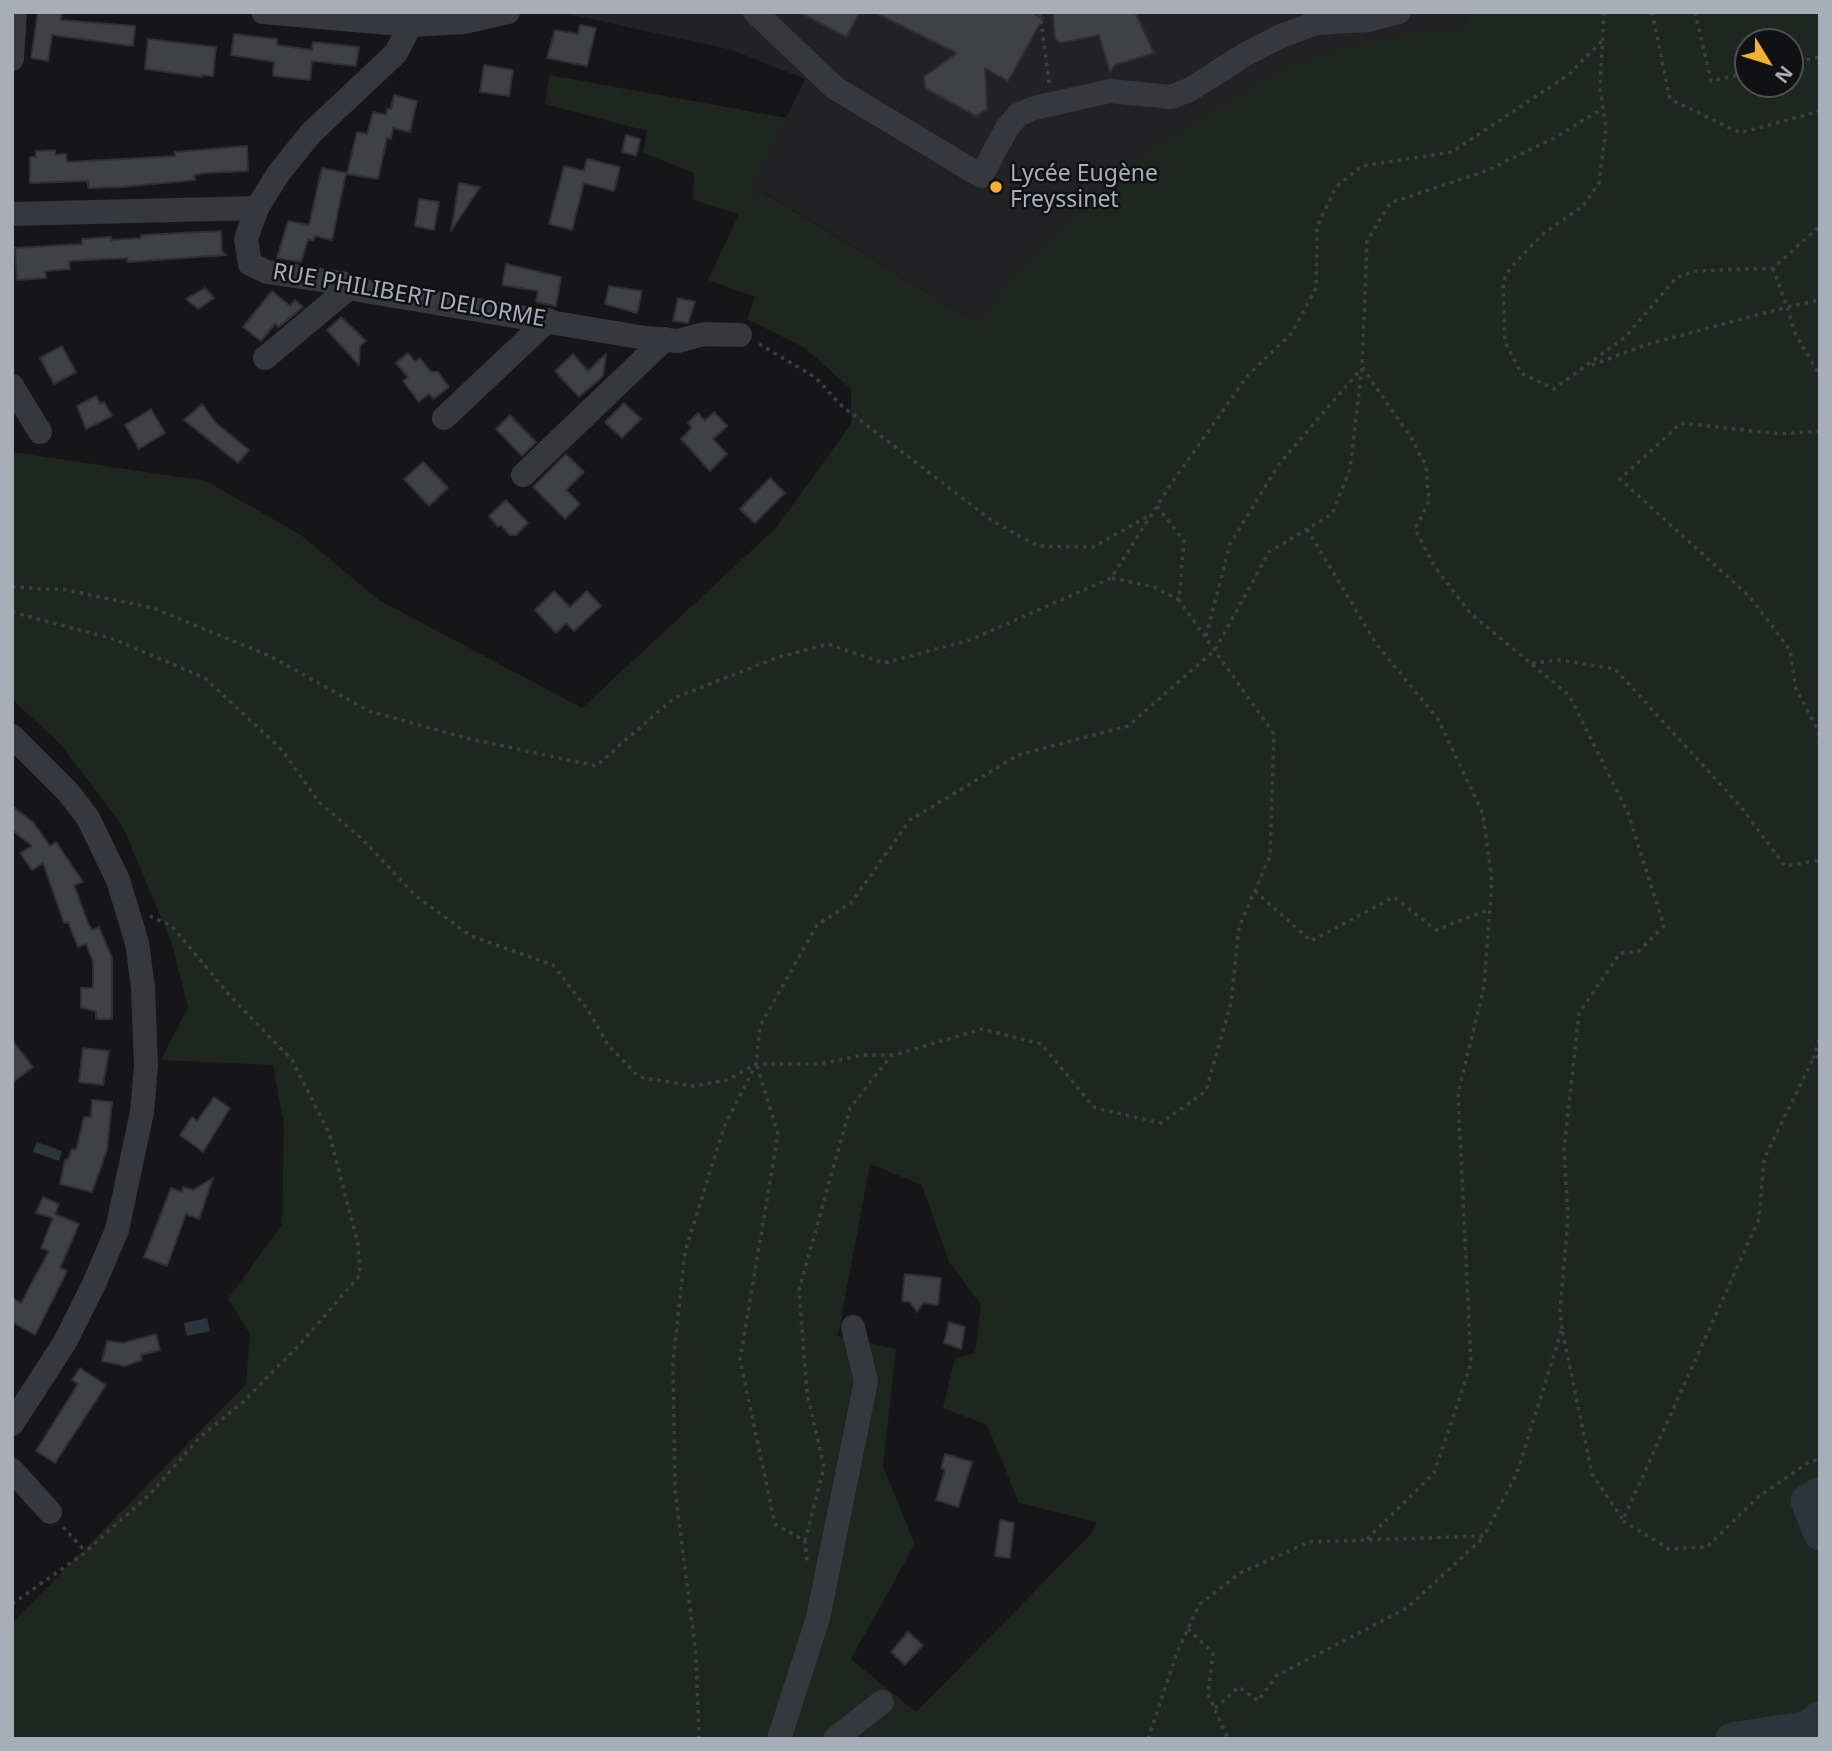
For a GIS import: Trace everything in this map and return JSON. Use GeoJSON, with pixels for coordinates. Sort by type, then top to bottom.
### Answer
{"type":"FeatureCollection","features":[{"type":"Feature","properties":{"kind":"street"},"geometry":{"type":"LineString","coordinates":[[12,59],[15,12]]}},
{"type":"Feature","properties":{"kind":"street"},"geometry":{"type":"LineString","coordinates":[[279,13],[464,22],[509,12]]}},
{"type":"Feature","properties":{"kind":"street"},"geometry":{"type":"LineString","coordinates":[[755,12],[835,88],[981,176],[1007,128],[1018,115],[1110,91],[1171,97],[1189,90],[1246,54],[1281,36],[1316,23],[1370,20],[1399,12]]}},
{"type":"Feature","properties":{"kind":"street","name":"RUE PHILIBERT DELORME"},"geometry":{"type":"LineString","coordinates":[[414,19],[396,53],[311,132],[257,208],[246,239],[250,264],[267,272],[665,340],[678,341],[704,334],[740,335]]}},
{"type":"Feature","properties":{"kind":"street"},"geometry":{"type":"LineString","coordinates":[[12,214],[257,208]]}},
{"type":"Feature","properties":{"kind":"street"},"geometry":{"type":"LineString","coordinates":[[265,358],[350,287]]}},
{"type":"Feature","properties":{"kind":"street"},"geometry":{"type":"LineString","coordinates":[[444,418],[548,320]]}},
{"type":"Feature","properties":{"kind":"street"},"geometry":{"type":"LineString","coordinates":[[523,475],[665,340]]}},
{"type":"Feature","properties":{"kind":"street"},"geometry":{"type":"LineString","coordinates":[[12,386],[40,432]]}},
{"type":"Feature","properties":{"kind":"street"},"geometry":{"type":"LineString","coordinates":[[12,736],[50,771],[88,818],[118,880],[136,943],[146,1021],[142,1112],[117,1230],[65,1342],[12,1424]]}},
{"type":"Feature","properties":{"kind":"street"},"geometry":{"type":"LineString","coordinates":[[779,1739],[818,1618],[866,1381],[853,1327]]}},
{"type":"Feature","properties":{"kind":"street"},"geometry":{"type":"LineString","coordinates":[[12,1470],[50,1512]]}},
{"type":"Feature","properties":{"kind":"street"},"geometry":{"type":"LineString","coordinates":[[835,1739],[882,1702]]}},
{"type":"Feature","properties":{"kind":"path"},"geometry":{"type":"LineString","coordinates":[[1040,12],[1052,104]]}},
{"type":"Feature","properties":{"kind":"path"},"geometry":{"type":"LineString","coordinates":[[1604,12],[1601,89],[1606,128],[1599,183],[1583,206],[1544,233],[1518,259],[1503,282],[1505,342],[1521,373],[1555,389],[1625,337],[1677,277],[1695,271],[1773,268],[1820,226]]}},
{"type":"Feature","properties":{"kind":"path"},"geometry":{"type":"LineString","coordinates":[[1652,12],[1670,99],[1740,133],[1820,111]]}},
{"type":"Feature","properties":{"kind":"path"},"geometry":{"type":"LineString","coordinates":[[1695,12],[1711,81],[1734,76]]}},
{"type":"Feature","properties":{"kind":"path"},"geometry":{"type":"LineString","coordinates":[[12,587],[66,590],[153,608],[270,656],[369,711],[466,738],[596,766],[674,698],[776,658],[828,643],[884,663],[970,640],[1111,578],[1157,506],[1248,375],[1292,333],[1316,288],[1317,227],[1336,187],[1362,166],[1452,152],[1567,75],[1605,38]]}},
{"type":"Feature","properties":{"kind":"path"},"geometry":{"type":"LineString","coordinates":[[699,1739],[696,1655],[675,1490],[673,1363],[685,1252],[724,1127],[756,1064],[761,1026],[817,925],[850,903],[910,820],[1018,755],[1128,726],[1215,650],[1269,552],[1332,514],[1350,468],[1362,367],[1367,241],[1390,203],[1486,171],[1556,137],[1603,108]]}},
{"type":"Feature","properties":{"kind":"path"},"geometry":{"type":"LineString","coordinates":[[1773,268],[1796,335],[1814,372],[1820,376]]}},
{"type":"Feature","properties":{"kind":"path"},"geometry":{"type":"LineString","coordinates":[[1587,367],[1645,345],[1820,300]]}},
{"type":"Feature","properties":{"kind":"path"},"geometry":{"type":"LineString","coordinates":[[740,335],[781,354],[815,377],[843,407],[920,468],[994,522],[1038,546],[1093,547],[1153,513]]}},
{"type":"Feature","properties":{"kind":"path"},"geometry":{"type":"LineString","coordinates":[[1205,637],[1230,544],[1279,464],[1362,367]]}},
{"type":"Feature","properties":{"kind":"path"},"geometry":{"type":"LineString","coordinates":[[1362,367],[1412,439],[1426,466],[1429,501],[1415,529],[1435,567],[1470,613],[1569,695],[1628,813],[1664,926],[1638,952],[1620,953],[1578,1013],[1564,1149],[1568,1219],[1560,1310],[1592,1474],[1623,1520],[1669,1549],[1707,1547],[1758,1497],[1809,1462],[1820,1459]]}},
{"type":"Feature","properties":{"kind":"path"},"geometry":{"type":"LineString","coordinates":[[1820,431],[1780,434],[1681,423],[1620,479],[1750,597],[1790,650],[1796,690],[1819,732],[1820,772]]}},
{"type":"Feature","properties":{"kind":"path"},"geometry":{"type":"LineString","coordinates":[[1157,506],[1184,541],[1179,600]]}},
{"type":"Feature","properties":{"kind":"path"},"geometry":{"type":"LineString","coordinates":[[1307,529],[1377,645],[1438,719],[1483,814],[1492,881],[1484,987],[1458,1094],[1471,1364],[1434,1473],[1366,1540]]}},
{"type":"Feature","properties":{"kind":"path"},"geometry":{"type":"LineString","coordinates":[[807,1567],[805,1541],[824,1467],[807,1393],[799,1290],[850,1108],[891,1056],[982,1030],[1041,1044],[1095,1108],[1161,1124],[1206,1091],[1231,1003],[1239,927],[1270,856],[1274,734],[1179,600],[1154,587],[1111,578]]}},
{"type":"Feature","properties":{"kind":"path"},"geometry":{"type":"LineString","coordinates":[[12,612],[113,639],[205,678],[282,750],[319,802],[362,839],[416,896],[471,936],[553,965],[588,1010],[608,1045],[639,1077],[693,1086],[727,1080],[756,1064],[820,1064],[863,1055],[895,1055]]}},
{"type":"Feature","properties":{"kind":"path"},"geometry":{"type":"LineString","coordinates":[[1530,663],[1560,660],[1615,669],[1741,807],[1784,866],[1820,860]]}},
{"type":"Feature","properties":{"kind":"path"},"geometry":{"type":"LineString","coordinates":[[1255,891],[1311,941],[1394,897],[1436,930],[1490,909]]}},
{"type":"Feature","properties":{"kind":"path"},"geometry":{"type":"LineString","coordinates":[[12,1604],[86,1552],[151,1493],[200,1437],[242,1403],[300,1344],[360,1275],[358,1244],[329,1133],[292,1060],[231,997],[172,926],[126,905]]}},
{"type":"Feature","properties":{"kind":"path"},"geometry":{"type":"LineString","coordinates":[[1623,1520],[1759,1219],[1764,1159],[1813,1059],[1820,1038]]}},
{"type":"Feature","properties":{"kind":"path"},"geometry":{"type":"LineString","coordinates":[[1813,1059],[1820,1056]]}},
{"type":"Feature","properties":{"kind":"path"},"geometry":{"type":"LineString","coordinates":[[756,1064],[778,1134],[740,1360],[775,1524],[805,1541]]}},
{"type":"Feature","properties":{"kind":"path"},"geometry":{"type":"LineString","coordinates":[[1215,1708],[1239,1687],[1258,1701],[1276,1676],[1407,1608],[1484,1536],[1517,1473],[1562,1329]]}},
{"type":"Feature","properties":{"kind":"path"},"geometry":{"type":"LineString","coordinates":[[50,1512],[86,1552]]}},
{"type":"Feature","properties":{"kind":"path"},"geometry":{"type":"LineString","coordinates":[[1148,1739],[1199,1605],[1240,1573],[1309,1542],[1484,1536]]}},
{"type":"Feature","properties":{"kind":"path"},"geometry":{"type":"LineString","coordinates":[[1188,1629],[1213,1653],[1208,1694],[1228,1739]]}},
{"type":"Feature","properties":{"kind":"shaded area","name":"Lycée Eugène Freyssinet"},"geometry":{"type":"Polygon","coordinates":[[[1471,12],[1462,27],[977,323],[763,191],[757,198],[749,194],[805,79],[732,50],[564,13],[1471,12]]]}},
{"type":"Feature","properties":{"kind":"shaded area"},"geometry":{"type":"Polygon","coordinates":[[[1471,12],[1820,12],[1820,1739],[12,1739],[12,1623],[246,1384],[250,1334],[228,1299],[282,1224],[284,1125],[273,1065],[161,1060],[188,1007],[171,941],[122,825],[60,744],[12,699],[12,452],[206,481],[301,535],[379,600],[582,708],[777,527],[851,424],[851,389],[805,348],[747,319],[755,297],[708,280],[739,214],[693,200],[694,173],[643,153],[647,131],[545,104],[549,75],[787,118],[750,194],[757,198],[762,191],[977,323],[1015,275],[1135,159],[1291,63],[1381,37],[1462,27],[1471,12]],[[870,1164],[838,1336],[896,1349],[883,1467],[915,1544],[851,1659],[916,1712],[1091,1534],[1097,1522],[1019,1503],[987,1425],[943,1408],[955,1358],[975,1353],[981,1305],[949,1262],[922,1185],[870,1164]]]}},
{"type":"Feature","properties":{"kind":"shaded area"},"geometry":{"type":"Polygon","coordinates":[[[37,1142],[62,1151],[59,1161],[33,1152],[37,1142]]]}},
{"type":"Feature","properties":{"kind":"shaded area"},"geometry":{"type":"Polygon","coordinates":[[[207,1318],[210,1331],[187,1336],[184,1323],[207,1318]]]}},
{"type":"Feature","properties":{"kind":"building"},"geometry":{"type":"Polygon","coordinates":[[[38,12],[62,12],[61,20],[135,26],[133,46],[52,35],[48,61],[31,58],[38,12]]]}},
{"type":"Feature","properties":{"kind":"building"},"geometry":{"type":"Polygon","coordinates":[[[800,12],[860,12],[846,37],[800,12]]]}},
{"type":"Feature","properties":{"kind":"building"},"geometry":{"type":"Polygon","coordinates":[[[874,12],[1031,12],[1043,18],[1008,81],[985,68],[987,109],[976,116],[925,88],[924,77],[957,53],[874,12]]]}},
{"type":"Feature","properties":{"kind":"building"},"geometry":{"type":"Polygon","coordinates":[[[1053,12],[1135,12],[1154,53],[1115,65],[1110,72],[1099,35],[1061,43],[1055,39],[1053,12]]]}},
{"type":"Feature","properties":{"kind":"building"},"geometry":{"type":"Polygon","coordinates":[[[580,25],[596,28],[587,66],[547,58],[555,30],[578,34],[580,25]]]}},
{"type":"Feature","properties":{"kind":"building"},"geometry":{"type":"Polygon","coordinates":[[[234,34],[277,39],[277,45],[312,50],[313,42],[359,47],[356,66],[312,61],[310,80],[273,76],[274,62],[231,55],[234,34]]]}},
{"type":"Feature","properties":{"kind":"building"},"geometry":{"type":"Polygon","coordinates":[[[148,39],[216,47],[213,76],[202,77],[145,69],[148,39]]]}},
{"type":"Feature","properties":{"kind":"building"},"geometry":{"type":"Polygon","coordinates":[[[484,65],[513,70],[509,96],[480,92],[484,65]]]}},
{"type":"Feature","properties":{"kind":"building"},"geometry":{"type":"Polygon","coordinates":[[[394,95],[417,101],[410,132],[393,128],[391,139],[387,138],[378,179],[347,174],[357,132],[367,134],[373,112],[386,115],[387,109],[391,109],[394,95]]]}},
{"type":"Feature","properties":{"kind":"building"},"geometry":{"type":"Polygon","coordinates":[[[626,135],[640,139],[636,156],[622,152],[626,135]]]}},
{"type":"Feature","properties":{"kind":"building"},"geometry":{"type":"Polygon","coordinates":[[[247,146],[248,171],[205,173],[194,175],[195,180],[123,187],[88,188],[88,181],[30,183],[30,157],[36,157],[36,151],[55,150],[55,155],[66,154],[67,162],[175,156],[175,152],[247,146]]]}},
{"type":"Feature","properties":{"kind":"building"},"geometry":{"type":"Polygon","coordinates":[[[587,159],[620,167],[614,191],[584,183],[572,230],[549,224],[564,166],[584,171],[587,159]]]}},
{"type":"Feature","properties":{"kind":"building"},"geometry":{"type":"Polygon","coordinates":[[[322,168],[346,173],[332,240],[315,236],[313,241],[308,239],[301,262],[277,258],[288,221],[309,225],[322,168]]]}},
{"type":"Feature","properties":{"kind":"building"},"geometry":{"type":"Polygon","coordinates":[[[459,183],[480,187],[451,231],[459,183]]]}},
{"type":"Feature","properties":{"kind":"building"},"geometry":{"type":"Polygon","coordinates":[[[419,199],[439,202],[434,230],[415,226],[419,199]]]}},
{"type":"Feature","properties":{"kind":"building"},"geometry":{"type":"Polygon","coordinates":[[[221,231],[222,251],[226,255],[128,262],[127,258],[69,261],[70,269],[45,271],[46,278],[17,280],[15,248],[82,244],[82,239],[111,237],[111,240],[141,238],[141,235],[221,231]]]}},
{"type":"Feature","properties":{"kind":"building"},"geometry":{"type":"Polygon","coordinates":[[[506,264],[561,277],[556,306],[536,302],[538,291],[502,285],[506,264]]]}},
{"type":"Feature","properties":{"kind":"building"},"geometry":{"type":"Polygon","coordinates":[[[609,286],[642,291],[637,313],[605,304],[609,286]]]}},
{"type":"Feature","properties":{"kind":"building"},"geometry":{"type":"Polygon","coordinates":[[[205,288],[214,298],[198,309],[186,299],[205,288]]]}},
{"type":"Feature","properties":{"kind":"building"},"geometry":{"type":"Polygon","coordinates":[[[272,291],[290,306],[295,300],[303,307],[279,327],[275,324],[261,341],[243,327],[272,291]]]}},
{"type":"Feature","properties":{"kind":"building"},"geometry":{"type":"Polygon","coordinates":[[[678,298],[695,302],[688,323],[673,321],[678,298]]]}},
{"type":"Feature","properties":{"kind":"building"},"geometry":{"type":"Polygon","coordinates":[[[341,317],[366,341],[360,346],[359,365],[327,330],[341,317]]]}},
{"type":"Feature","properties":{"kind":"building"},"geometry":{"type":"Polygon","coordinates":[[[62,346],[76,372],[54,384],[40,358],[62,346]]]}},
{"type":"Feature","properties":{"kind":"building"},"geometry":{"type":"Polygon","coordinates":[[[408,353],[415,362],[420,358],[431,372],[438,372],[449,387],[434,399],[429,394],[419,402],[403,381],[408,377],[396,363],[408,353]]]}},
{"type":"Feature","properties":{"kind":"building"},"geometry":{"type":"Polygon","coordinates":[[[573,354],[588,371],[606,354],[603,376],[579,397],[555,371],[573,354]]]}},
{"type":"Feature","properties":{"kind":"building"},"geometry":{"type":"Polygon","coordinates":[[[96,396],[100,404],[104,402],[112,416],[86,429],[77,406],[96,396]]]}},
{"type":"Feature","properties":{"kind":"building"},"geometry":{"type":"Polygon","coordinates":[[[624,403],[641,419],[622,438],[605,422],[624,403]]]}},
{"type":"Feature","properties":{"kind":"building"},"geometry":{"type":"Polygon","coordinates":[[[202,404],[216,423],[249,450],[238,463],[184,420],[202,404]]]}},
{"type":"Feature","properties":{"kind":"building"},"geometry":{"type":"Polygon","coordinates":[[[151,409],[165,433],[139,449],[125,425],[151,409]]]}},
{"type":"Feature","properties":{"kind":"building"},"geometry":{"type":"Polygon","coordinates":[[[714,412],[727,426],[713,439],[727,454],[710,471],[681,439],[692,428],[688,423],[698,413],[705,421],[714,412]]]}},
{"type":"Feature","properties":{"kind":"building"},"geometry":{"type":"Polygon","coordinates":[[[510,415],[536,442],[522,456],[496,429],[510,415]]]}},
{"type":"Feature","properties":{"kind":"building"},"geometry":{"type":"Polygon","coordinates":[[[566,454],[584,472],[566,490],[580,504],[565,519],[533,487],[566,454]]]}},
{"type":"Feature","properties":{"kind":"building"},"geometry":{"type":"Polygon","coordinates":[[[423,462],[448,488],[429,506],[404,479],[423,462]]]}},
{"type":"Feature","properties":{"kind":"building"},"geometry":{"type":"Polygon","coordinates":[[[770,478],[785,493],[755,523],[740,509],[770,478]]]}},
{"type":"Feature","properties":{"kind":"building"},"geometry":{"type":"Polygon","coordinates":[[[506,500],[528,523],[516,535],[510,535],[501,525],[498,527],[489,516],[506,500]]]}},
{"type":"Feature","properties":{"kind":"building"},"geometry":{"type":"Polygon","coordinates":[[[554,591],[570,607],[587,591],[601,606],[574,631],[566,623],[556,633],[535,610],[554,591]]]}},
{"type":"Feature","properties":{"kind":"building"},"geometry":{"type":"Polygon","coordinates":[[[12,806],[33,822],[50,846],[56,842],[83,882],[74,885],[88,923],[92,930],[99,927],[112,958],[112,1019],[96,1019],[96,1011],[81,1008],[81,988],[93,988],[93,962],[86,944],[78,947],[68,922],[64,923],[43,863],[32,870],[20,853],[32,846],[12,830],[12,806]]]}},
{"type":"Feature","properties":{"kind":"building"},"geometry":{"type":"Polygon","coordinates":[[[12,1040],[33,1067],[12,1083],[12,1040]]]}},
{"type":"Feature","properties":{"kind":"building"},"geometry":{"type":"Polygon","coordinates":[[[83,1048],[109,1051],[103,1085],[79,1082],[83,1048]]]}},
{"type":"Feature","properties":{"kind":"building"},"geometry":{"type":"Polygon","coordinates":[[[214,1097],[230,1108],[203,1152],[180,1135],[192,1117],[197,1121],[214,1097]]]}},
{"type":"Feature","properties":{"kind":"building"},"geometry":{"type":"Polygon","coordinates":[[[92,1100],[112,1102],[107,1150],[92,1192],[60,1184],[65,1160],[72,1149],[76,1150],[84,1117],[91,1117],[92,1100]]]}},
{"type":"Feature","properties":{"kind":"building"},"geometry":{"type":"Polygon","coordinates":[[[213,1178],[199,1219],[186,1214],[167,1266],[144,1257],[171,1188],[182,1192],[183,1187],[193,1190],[213,1178]]]}},
{"type":"Feature","properties":{"kind":"building"},"geometry":{"type":"Polygon","coordinates":[[[43,1197],[59,1204],[55,1214],[79,1224],[60,1268],[67,1271],[35,1335],[12,1322],[12,1298],[21,1303],[49,1251],[41,1248],[53,1218],[36,1213],[43,1197]]]}},
{"type":"Feature","properties":{"kind":"building"},"geometry":{"type":"Polygon","coordinates":[[[905,1274],[941,1278],[938,1305],[923,1303],[917,1312],[910,1302],[902,1301],[905,1274]]]}},
{"type":"Feature","properties":{"kind":"building"},"geometry":{"type":"Polygon","coordinates":[[[949,1322],[965,1327],[961,1349],[944,1343],[949,1322]]]}},
{"type":"Feature","properties":{"kind":"building"},"geometry":{"type":"Polygon","coordinates":[[[156,1334],[160,1350],[141,1355],[142,1360],[125,1366],[102,1361],[107,1341],[123,1343],[156,1334]]]}},
{"type":"Feature","properties":{"kind":"building"},"geometry":{"type":"Polygon","coordinates":[[[80,1368],[106,1385],[55,1463],[36,1451],[78,1384],[72,1380],[80,1368]]]}},
{"type":"Feature","properties":{"kind":"building"},"geometry":{"type":"Polygon","coordinates":[[[945,1454],[972,1462],[958,1507],[936,1500],[945,1470],[941,1468],[945,1454]]]}},
{"type":"Feature","properties":{"kind":"building"},"geometry":{"type":"Polygon","coordinates":[[[1000,1520],[1014,1523],[1010,1558],[995,1556],[1000,1520]]]}},
{"type":"Feature","properties":{"kind":"building"},"geometry":{"type":"Polygon","coordinates":[[[908,1632],[923,1645],[905,1665],[891,1652],[908,1632]]]}},
{"type":"Feature","properties":{"kind":"waterway"},"geometry":{"type":"LineString","coordinates":[[1820,1493],[1807,1501],[1820,1534]]}},
{"type":"Feature","properties":{"kind":"waterway"},"geometry":{"type":"LineString","coordinates":[[1732,1739],[1809,1727],[1820,1717]]}},
{"type":"Feature","properties":{"kind":"place","name":"Lycée Eugène Freyssinet"},"geometry":{"type":"Point","coordinates":[996,187]}}]}
